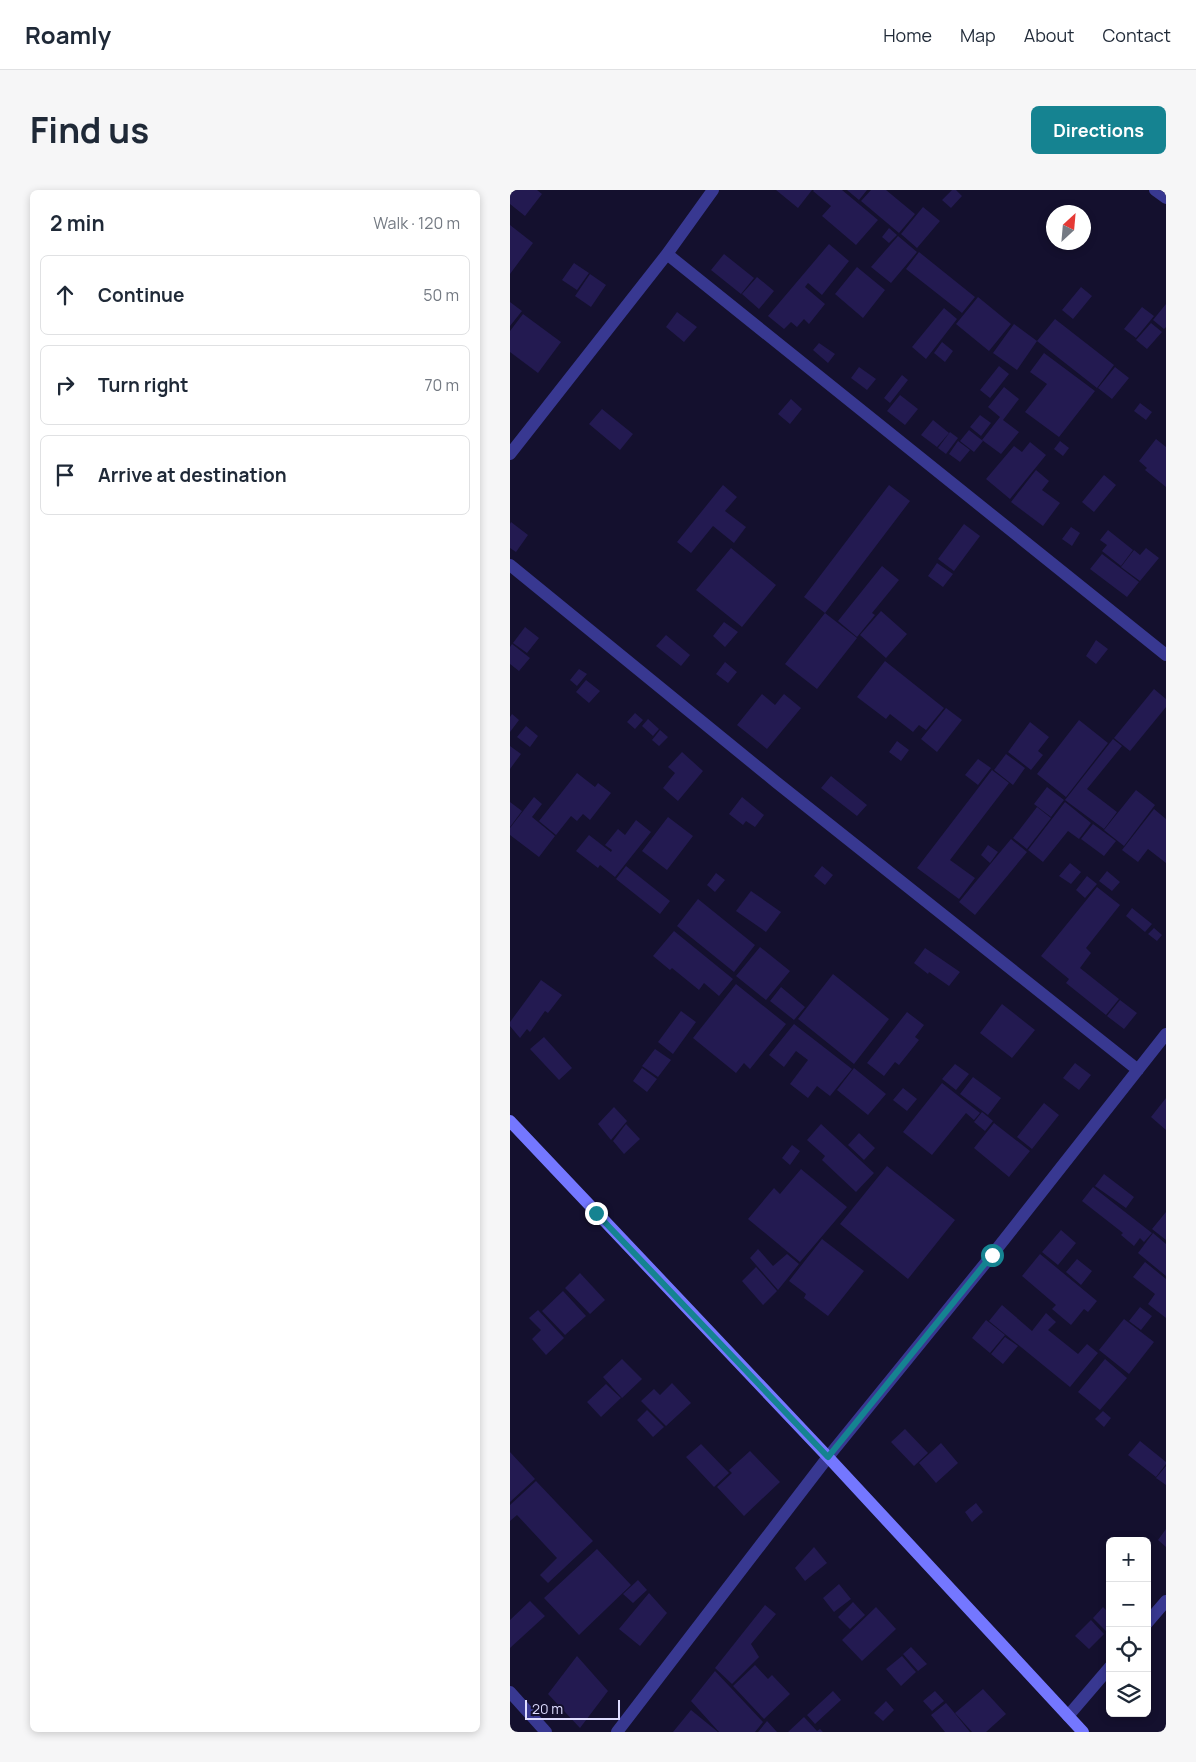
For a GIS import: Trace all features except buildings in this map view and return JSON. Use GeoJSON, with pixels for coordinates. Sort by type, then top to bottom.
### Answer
{"type":"FeatureCollection","features":[{"type":"Feature","properties":{"kind":"street"},"geometry":{"type":"LineString","coordinates":[[510,454],[667,254],[713,190]]}},
{"type":"Feature","properties":{"kind":"street"},"geometry":{"type":"LineString","coordinates":[[1155,190],[1166,198]]}},
{"type":"Feature","properties":{"kind":"street"},"geometry":{"type":"LineString","coordinates":[[667,254],[1166,655]]}},
{"type":"Feature","properties":{"kind":"street"},"geometry":{"type":"LineString","coordinates":[[510,566],[838,832],[1138,1070]]}},
{"type":"Feature","properties":{"kind":"street"},"geometry":{"type":"LineString","coordinates":[[616,1732],[828,1457],[992,1255],[1166,1034]]}},
{"type":"Feature","properties":{"kind":"street"},"geometry":{"type":"LineString","coordinates":[[510,1121],[828,1457],[1083,1732]]}},
{"type":"Feature","properties":{"kind":"street"},"geometry":{"type":"LineString","coordinates":[[1151,1618],[1166,1601]]}},
{"type":"Feature","properties":{"kind":"street"},"geometry":{"type":"LineString","coordinates":[[1068,1716],[1106,1672]]}},
{"type":"Feature","properties":{"kind":"street"},"geometry":{"type":"LineString","coordinates":[[510,1692],[546,1732]]}},
{"type":"Feature","properties":{"kind":"route"},"geometry":{"type":"LineString","coordinates":[[596,1213],[828,1457],[992,1255]]}}]}
